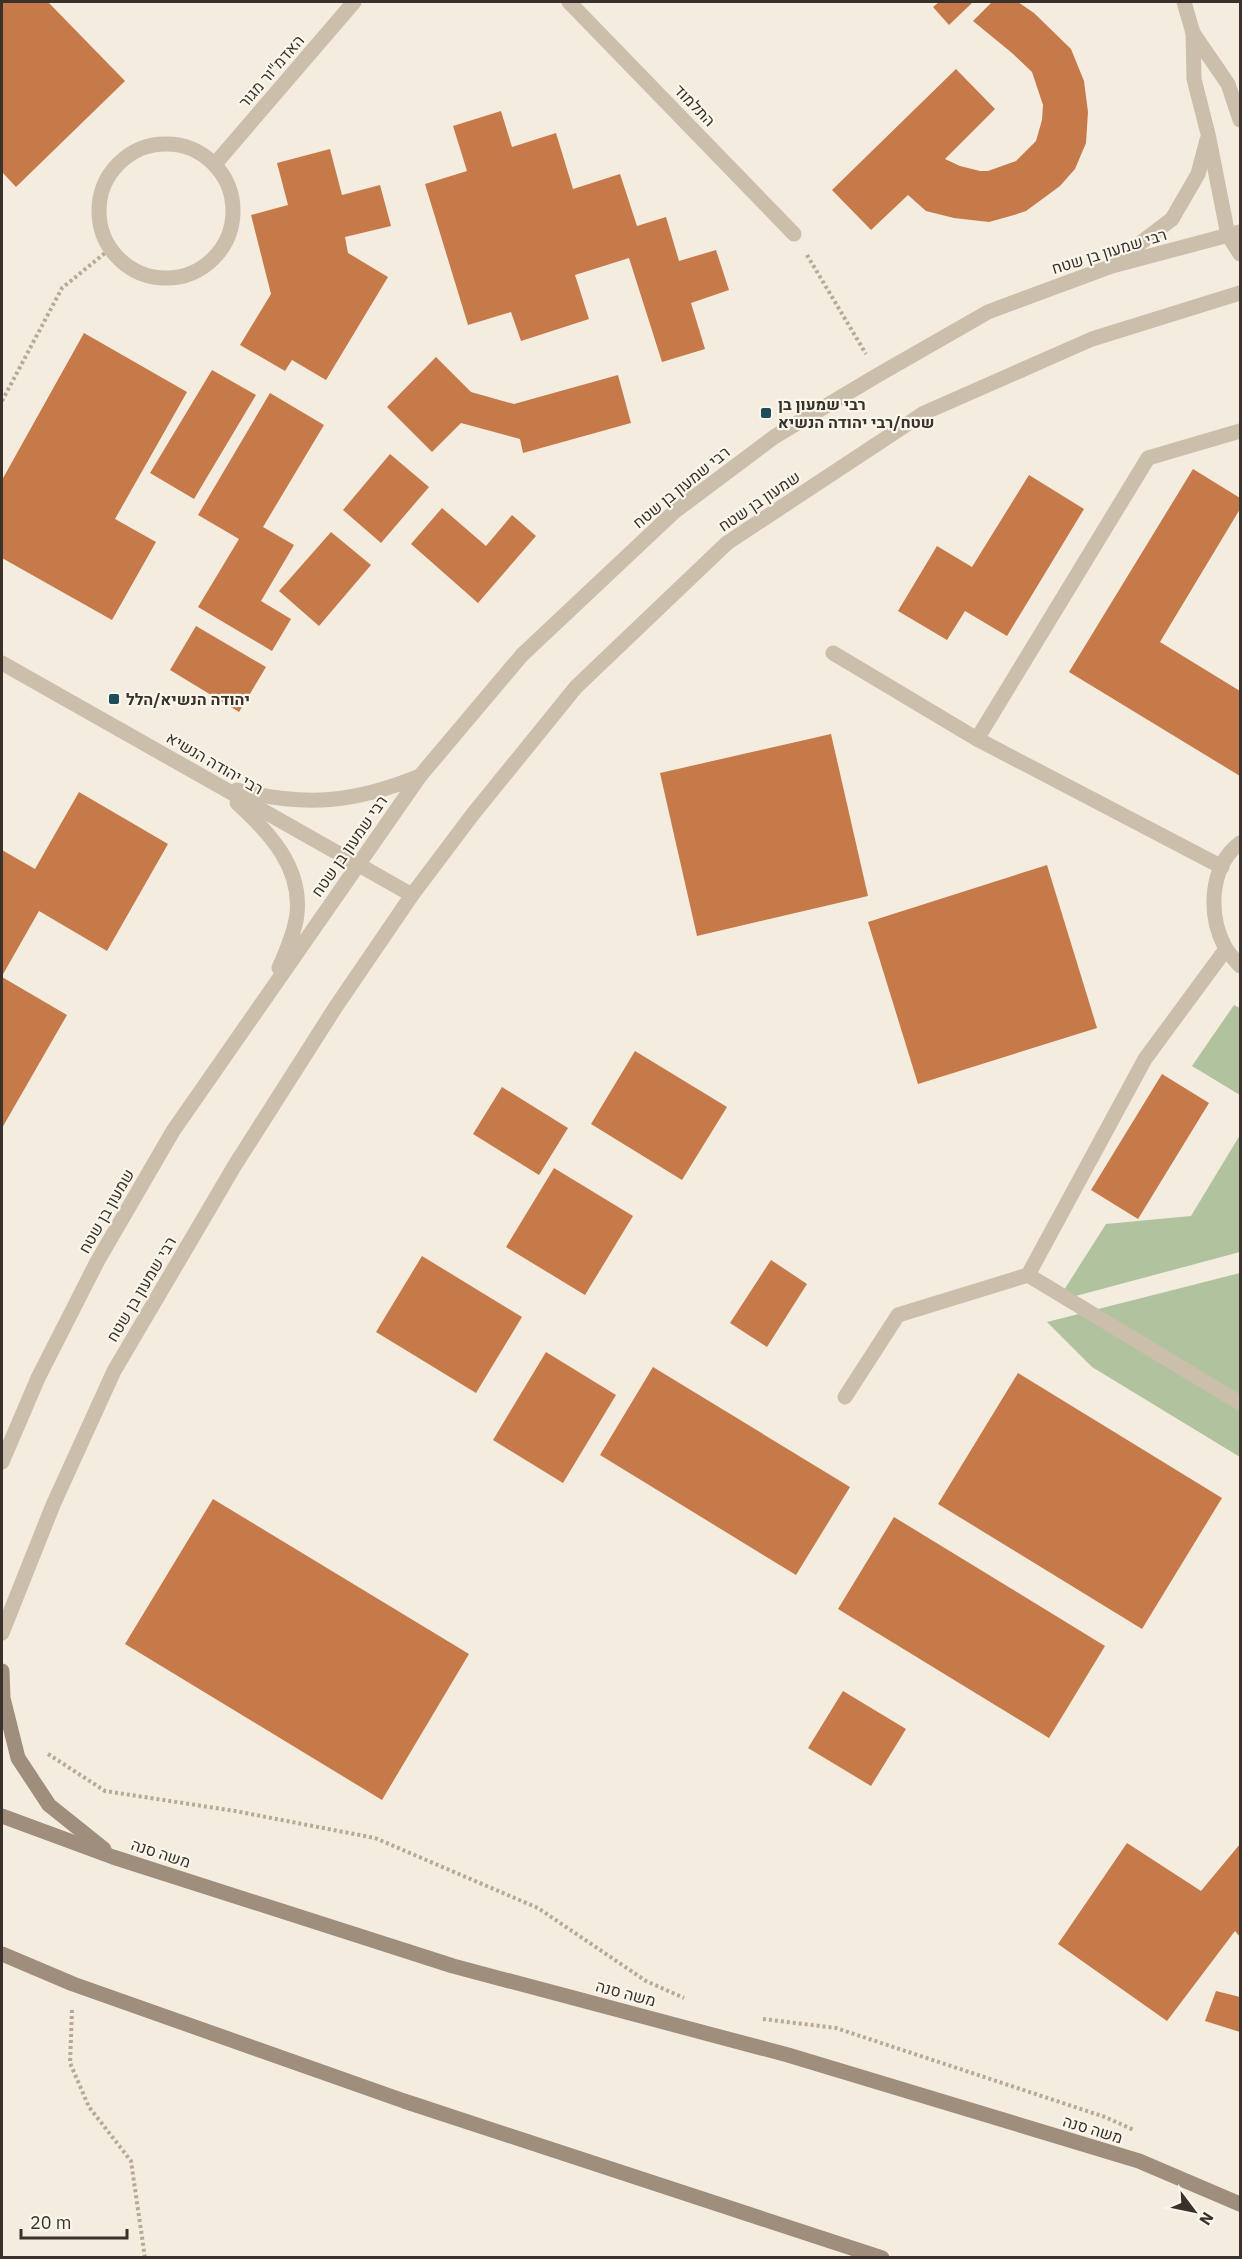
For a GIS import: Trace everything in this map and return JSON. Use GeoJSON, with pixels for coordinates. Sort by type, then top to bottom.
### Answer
{"type":"FeatureCollection","features":[{"type":"Feature","properties":{"kind":"main road"},"geometry":{"type":"LineString","coordinates":[[2,1671],[3,1698],[18,1758],[49,1805],[113,1857]]}},
{"type":"Feature","properties":{"kind":"main road","name":"משה סנה"},"geometry":{"type":"LineString","coordinates":[[2,1816],[113,1857],[453,1966],[788,2055],[1139,2161],[1240,2204]]}},
{"type":"Feature","properties":{"kind":"main road"},"geometry":{"type":"LineString","coordinates":[[2,1954],[73,1984],[404,2100],[882,2258]]}},
{"type":"Feature","properties":{"kind":"street","name":"האדמ\"ור מגור"},"geometry":{"type":"LineString","coordinates":[[215,164],[354,2]]}},
{"type":"Feature","properties":{"kind":"street","name":"התלמוד"},"geometry":{"type":"LineString","coordinates":[[569,2],[794,234]]}},
{"type":"Feature","properties":{"kind":"street"},"geometry":{"type":"LineString","coordinates":[[1184,2],[1193,33],[1194,79],[1240,254]]}},
{"type":"Feature","properties":{"kind":"street"},"geometry":{"type":"LineString","coordinates":[[1193,33],[1228,84],[1240,120]]}},
{"type":"Feature","properties":{"kind":"street"},"geometry":{"type":"LineString","coordinates":[[1112,266],[1172,219],[1198,174],[1208,134]]}},
{"type":"Feature","properties":{"kind":"street"},"geometry":{"type":"LineString","coordinates":[[174,143],[196,150],[215,164],[227,181],[233,202],[232,224],[225,244],[212,261],[194,273],[173,279],[151,278],[132,270],[115,257],[110,249],[103,237],[97,214],[101,191],[112,170],[129,154],[150,145],[174,143]]}},
{"type":"Feature","properties":{"kind":"street","name":"רבי שמעון בן שטח"},"geometry":{"type":"LineString","coordinates":[[269,994],[420,776],[522,655],[674,512],[774,437],[988,312],[1112,266],[1234,233]]}},
{"type":"Feature","properties":{"kind":"street","name":"שמעון בן שטח"},"geometry":{"type":"LineString","coordinates":[[412,895],[473,814],[576,687],[727,543],[924,413],[1092,339],[1240,293]]}},
{"type":"Feature","properties":{"kind":"street"},"geometry":{"type":"LineString","coordinates":[[977,739],[1148,458],[1240,431]]}},
{"type":"Feature","properties":{"kind":"street"},"geometry":{"type":"LineString","coordinates":[[833,653],[977,739],[1222,867]]}},
{"type":"Feature","properties":{"kind":"street","name":"רבי יהודה הנשיא"},"geometry":{"type":"LineString","coordinates":[[3,666],[412,895]]}},
{"type":"Feature","properties":{"kind":"street"},"geometry":{"type":"LineString","coordinates":[[219,786],[289,800],[326,800],[360,797],[389,789],[420,776]]}},
{"type":"Feature","properties":{"kind":"street"},"geometry":{"type":"LineString","coordinates":[[219,786],[270,836],[286,860],[296,885],[297,915],[288,946],[269,994]]}},
{"type":"Feature","properties":{"kind":"street"},"geometry":{"type":"LineString","coordinates":[[1240,843],[1222,867],[1214,894],[1215,923],[1226,949],[1240,966]]}},
{"type":"Feature","properties":{"kind":"street","name":"רבי שמעון בן שטח"},"geometry":{"type":"LineString","coordinates":[[2,1633],[53,1504],[114,1371],[235,1165],[335,1008],[412,895]]}},
{"type":"Feature","properties":{"kind":"street"},"geometry":{"type":"LineString","coordinates":[[845,1397],[898,1315],[1028,1275],[1145,1059],[1226,949]]}},
{"type":"Feature","properties":{"kind":"street","name":"שמעון בן שטח"},"geometry":{"type":"LineString","coordinates":[[2,1462],[38,1378],[97,1262],[173,1131],[269,994]]}},
{"type":"Feature","properties":{"kind":"street"},"geometry":{"type":"LineString","coordinates":[[1028,1275],[1240,1403]]}},
{"type":"Feature","properties":{"kind":"path"},"geometry":{"type":"LineString","coordinates":[[794,234],[878,375]]}},
{"type":"Feature","properties":{"kind":"path"},"geometry":{"type":"LineString","coordinates":[[2,401],[62,288],[110,249]]}},
{"type":"Feature","properties":{"kind":"path"},"geometry":{"type":"LineString","coordinates":[[18,1758],[49,1754],[105,1791],[235,1811],[375,1838],[538,1908],[646,1981],[687,2000]]}},
{"type":"Feature","properties":{"kind":"path"},"geometry":{"type":"LineString","coordinates":[[73,1984],[70,2063],[89,2107],[131,2161],[145,2258]]}},
{"type":"Feature","properties":{"kind":"path"},"geometry":{"type":"LineString","coordinates":[[760,2019],[836,2028],[1105,2117],[1136,2130]]}},
{"type":"Feature","properties":{"kind":"green space"},"geometry":{"type":"Polygon","coordinates":[[[1234,1005],[1240,1008],[1240,1095],[1192,1066],[1234,1005]]]}},
{"type":"Feature","properties":{"kind":"green space"},"geometry":{"type":"Polygon","coordinates":[[[1240,1135],[1240,1252],[1057,1301],[1106,1224],[1191,1216],[1240,1135]]]}},
{"type":"Feature","properties":{"kind":"green space"},"geometry":{"type":"Polygon","coordinates":[[[1240,1273],[1240,1457],[1092,1367],[1047,1322],[1240,1273]]]}},
{"type":"Feature","properties":{"kind":"building"},"geometry":{"type":"Polygon","coordinates":[[[2,2],[48,2],[125,81],[16,187],[2,172],[2,2]]]}},
{"type":"Feature","properties":{"kind":"building"},"geometry":{"type":"Polygon","coordinates":[[[939,2],[973,2],[949,25],[933,7],[939,2]]]}},
{"type":"Feature","properties":{"kind":"building"},"geometry":{"type":"Polygon","coordinates":[[[992,2],[1018,2],[1034,13],[1071,49],[1084,81],[1088,112],[1086,143],[1075,169],[1060,186],[1026,211],[1014,215],[989,222],[954,218],[926,211],[908,195],[871,230],[832,190],[956,69],[995,109],[945,159],[960,166],[988,171],[1016,161],[1036,141],[1042,120],[1043,105],[1032,72],[973,21],[992,2]]]}},
{"type":"Feature","properties":{"kind":"building"},"geometry":{"type":"Polygon","coordinates":[[[501,111],[512,147],[556,133],[573,189],[620,174],[637,226],[666,217],[679,261],[716,250],[729,290],[691,303],[705,349],[662,362],[629,258],[575,275],[589,319],[521,341],[511,312],[468,325],[425,184],[467,171],[453,126],[501,111]]]}},
{"type":"Feature","properties":{"kind":"building"},"geometry":{"type":"Polygon","coordinates":[[[330,149],[342,195],[380,185],[391,226],[345,237],[348,253],[388,277],[326,380],[292,360],[285,371],[240,345],[271,294],[251,215],[288,205],[277,163],[330,149]]]}},
{"type":"Feature","properties":{"kind":"building"},"geometry":{"type":"Polygon","coordinates":[[[84,333],[187,392],[115,519],[156,542],[112,620],[2,558],[2,480],[84,333]]]}},
{"type":"Feature","properties":{"kind":"building"},"geometry":{"type":"Polygon","coordinates":[[[436,357],[471,392],[514,404],[618,375],[631,423],[523,453],[520,439],[461,423],[432,452],[387,407],[436,357]]]}},
{"type":"Feature","properties":{"kind":"building"},"geometry":{"type":"Polygon","coordinates":[[[212,370],[256,395],[194,499],[150,473],[212,370]]]}},
{"type":"Feature","properties":{"kind":"building"},"geometry":{"type":"Polygon","coordinates":[[[270,393],[324,425],[263,527],[294,545],[261,601],[291,619],[272,651],[198,607],[239,539],[198,515],[270,393]]]}},
{"type":"Feature","properties":{"kind":"building"},"geometry":{"type":"Polygon","coordinates":[[[390,454],[429,487],[381,543],[343,510],[390,454]]]}},
{"type":"Feature","properties":{"kind":"building"},"geometry":{"type":"Polygon","coordinates":[[[1193,469],[1240,498],[1240,509],[1160,642],[1240,691],[1240,776],[1069,672],[1193,469]]]}},
{"type":"Feature","properties":{"kind":"building"},"geometry":{"type":"Polygon","coordinates":[[[1029,475],[1084,509],[1007,636],[965,611],[947,640],[898,611],[937,546],[972,567],[1029,475]]]}},
{"type":"Feature","properties":{"kind":"building"},"geometry":{"type":"Polygon","coordinates":[[[442,508],[486,546],[512,515],[536,536],[478,603],[411,544],[442,508]]]}},
{"type":"Feature","properties":{"kind":"building"},"geometry":{"type":"Polygon","coordinates":[[[331,532],[371,565],[319,626],[279,591],[331,532]]]}},
{"type":"Feature","properties":{"kind":"building"},"geometry":{"type":"Polygon","coordinates":[[[196,626],[266,667],[239,712],[170,670],[196,626]]]}},
{"type":"Feature","properties":{"kind":"building"},"geometry":{"type":"Polygon","coordinates":[[[831,734],[868,896],[697,936],[660,773],[831,734]]]}},
{"type":"Feature","properties":{"kind":"building"},"geometry":{"type":"Polygon","coordinates":[[[79,792],[168,844],[107,951],[39,911],[2,976],[2,850],[35,869],[79,792]]]}},
{"type":"Feature","properties":{"kind":"building"},"geometry":{"type":"Polygon","coordinates":[[[1047,865],[1097,1028],[918,1084],[868,922],[1047,865]]]}},
{"type":"Feature","properties":{"kind":"building"},"geometry":{"type":"Polygon","coordinates":[[[2,977],[67,1015],[2,1128],[2,977]]]}},
{"type":"Feature","properties":{"kind":"building"},"geometry":{"type":"Polygon","coordinates":[[[635,1051],[727,1107],[682,1180],[591,1124],[635,1051]]]}},
{"type":"Feature","properties":{"kind":"building"},"geometry":{"type":"Polygon","coordinates":[[[1162,1074],[1209,1103],[1138,1219],[1091,1190],[1162,1074]]]}},
{"type":"Feature","properties":{"kind":"building"},"geometry":{"type":"Polygon","coordinates":[[[502,1087],[568,1128],[539,1175],[473,1134],[502,1087]]]}},
{"type":"Feature","properties":{"kind":"building"},"geometry":{"type":"Polygon","coordinates":[[[554,1168],[633,1216],[585,1295],[506,1247],[554,1168]]]}},
{"type":"Feature","properties":{"kind":"building"},"geometry":{"type":"Polygon","coordinates":[[[422,1256],[522,1317],[476,1393],[376,1332],[422,1256]]]}},
{"type":"Feature","properties":{"kind":"building"},"geometry":{"type":"Polygon","coordinates":[[[771,1260],[807,1284],[767,1347],[730,1323],[771,1260]]]}},
{"type":"Feature","properties":{"kind":"building"},"geometry":{"type":"Polygon","coordinates":[[[546,1352],[616,1395],[563,1483],[493,1440],[546,1352]]]}},
{"type":"Feature","properties":{"kind":"building"},"geometry":{"type":"Polygon","coordinates":[[[653,1367],[850,1487],[796,1575],[600,1455],[653,1367]]]}},
{"type":"Feature","properties":{"kind":"building"},"geometry":{"type":"Polygon","coordinates":[[[1018,1373],[1222,1498],[1142,1629],[938,1504],[1018,1373]]]}},
{"type":"Feature","properties":{"kind":"building"},"geometry":{"type":"Polygon","coordinates":[[[213,1499],[469,1654],[382,1800],[125,1644],[213,1499]]]}},
{"type":"Feature","properties":{"kind":"building"},"geometry":{"type":"Polygon","coordinates":[[[894,1517],[1105,1646],[1049,1738],[838,1609],[894,1517]]]}},
{"type":"Feature","properties":{"kind":"building"},"geometry":{"type":"Polygon","coordinates":[[[843,1691],[906,1729],[871,1786],[808,1748],[843,1691]]]}},
{"type":"Feature","properties":{"kind":"building"},"geometry":{"type":"Polygon","coordinates":[[[1127,1843],[1201,1891],[1240,1844],[1240,1937],[1235,1931],[1167,2021],[1058,1944],[1127,1843]]]}},
{"type":"Feature","properties":{"kind":"building"},"geometry":{"type":"Polygon","coordinates":[[[1216,1991],[1240,1997],[1240,2032],[1205,2021],[1216,1991]]]}},
{"type":"Feature","properties":{"kind":"place","name":"רבי שמעון בן שטח/רבי יהודה הנשיא"},"geometry":{"type":"Point","coordinates":[766,413]}},
{"type":"Feature","properties":{"kind":"place","name":"יהודה הנשיא/הלל"},"geometry":{"type":"Point","coordinates":[114,699]}}]}
